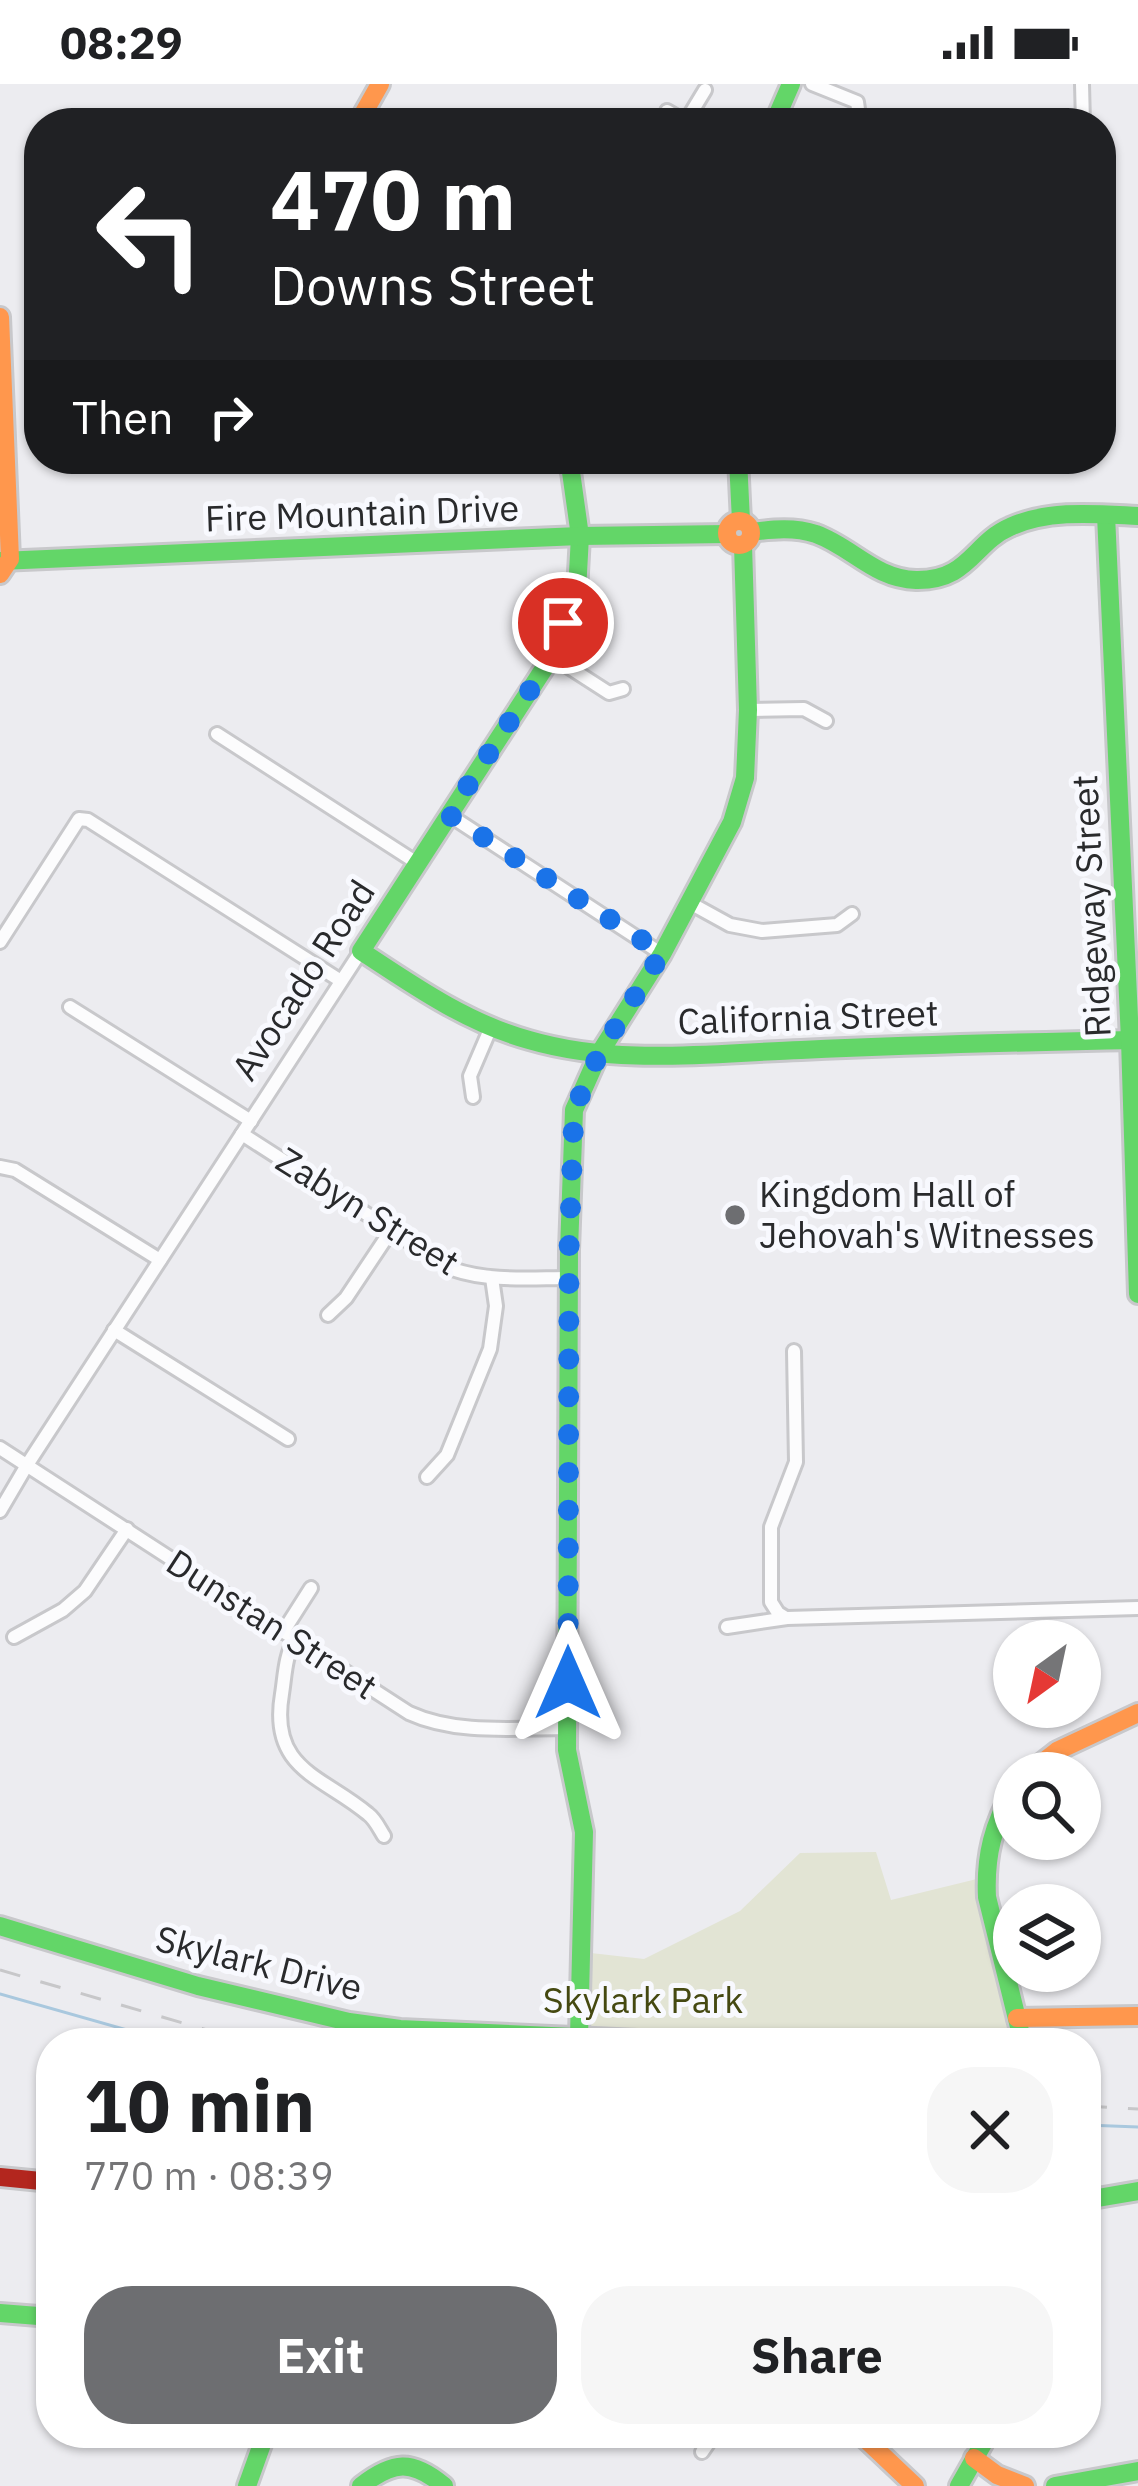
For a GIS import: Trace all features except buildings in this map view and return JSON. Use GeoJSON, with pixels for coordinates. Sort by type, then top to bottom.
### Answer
{"type":"FeatureCollection","features":[{"type":"Feature","properties":{"kind":"main road"},"geometry":{"type":"LineString","coordinates":[[0,316],[3,565]]}},
{"type":"Feature","properties":{"kind":"main road","name":"Avocado Road"},"geometry":{"type":"LineString","coordinates":[[361,951],[545,667],[577,591],[580,536],[571,474]]}},
{"type":"Feature","properties":{"kind":"main road"},"geometry":{"type":"LineString","coordinates":[[579,2028],[586,1865],[567,1750],[574,1110],[599,1054],[690,903],[731,822],[745,778],[748,710],[739,474]]}},
{"type":"Feature","properties":{"kind":"main road","name":"Ridgeway Street"},"geometry":{"type":"LineString","coordinates":[[1106,515],[1134,1040],[1138,1294]]}},
{"type":"Feature","properties":{"kind":"main road","name":"Fire Mountain Drive"},"geometry":{"type":"LineString","coordinates":[[3,565],[784,528],[824,537],[886,576],[927,580],[950,573],[975,557],[1004,529],[1036,517],[1138,516]]}},
{"type":"Feature","properties":{"kind":"main road","name":"California Street"},"geometry":{"type":"LineString","coordinates":[[361,951],[445,1006],[490,1027],[615,1057],[1134,1040]]}},
{"type":"Feature","properties":{"kind":"main road"},"geometry":{"type":"LineString","coordinates":[[1056,1752],[1138,1713]]}},
{"type":"Feature","properties":{"kind":"main road"},"geometry":{"type":"LineString","coordinates":[[993,1828],[985,1877],[987,1897],[1019,2028]]}},
{"type":"Feature","properties":{"kind":"main road","name":"Skylark Drive"},"geometry":{"type":"LineString","coordinates":[[0,1926],[286,2011],[393,2028]]}},
{"type":"Feature","properties":{"kind":"main road"},"geometry":{"type":"LineString","coordinates":[[1016,2018],[1138,2016]]}},
{"type":"Feature","properties":{"kind":"main road"},"geometry":{"type":"LineString","coordinates":[[0,2177],[36,2181]]}},
{"type":"Feature","properties":{"kind":"main road"},"geometry":{"type":"LineString","coordinates":[[1101,2197],[1138,2191]]}},
{"type":"Feature","properties":{"kind":"main road"},"geometry":{"type":"LineString","coordinates":[[0,2313],[36,2316]]}},
{"type":"Feature","properties":{"kind":"main road"},"geometry":{"type":"LineString","coordinates":[[247,2486],[261,2448]]}},
{"type":"Feature","properties":{"kind":"main road"},"geometry":{"type":"LineString","coordinates":[[876,2448],[915,2486]]}},
{"type":"Feature","properties":{"kind":"main road"},"geometry":{"type":"LineString","coordinates":[[959,2486],[980,2448]]}},
{"type":"Feature","properties":{"kind":"main road"},"geometry":{"type":"LineString","coordinates":[[974,2458],[997,2475],[1025,2486]]}},
{"type":"Feature","properties":{"kind":"main road"},"geometry":{"type":"LineString","coordinates":[[362,2486],[386,2467],[398,2465],[430,2473],[444,2486]]}},
{"type":"Feature","properties":{"kind":"main road"},"geometry":{"type":"LineString","coordinates":[[1054,2486],[1130,2477]]}},
{"type":"Feature","properties":{"kind":"street"},"geometry":{"type":"LineString","coordinates":[[812,84],[856,102],[857,108]]}},
{"type":"Feature","properties":{"kind":"street"},"geometry":{"type":"LineString","coordinates":[[695,108],[706,90]]}},
{"type":"Feature","properties":{"kind":"street"},"geometry":{"type":"LineString","coordinates":[[550,655],[609,693],[622,689]]}},
{"type":"Feature","properties":{"kind":"street"},"geometry":{"type":"LineString","coordinates":[[748,710],[804,709],[826,721]]}},
{"type":"Feature","properties":{"kind":"street"},"geometry":{"type":"LineString","coordinates":[[218,734],[418,863]]}},
{"type":"Feature","properties":{"kind":"street"},"geometry":{"type":"LineString","coordinates":[[449,815],[662,953]]}},
{"type":"Feature","properties":{"kind":"street"},"geometry":{"type":"LineString","coordinates":[[0,942],[80,819],[341,981]]}},
{"type":"Feature","properties":{"kind":"street"},"geometry":{"type":"LineString","coordinates":[[690,903],[730,925],[762,931],[837,925],[852,914]]}},
{"type":"Feature","properties":{"kind":"street","name":"Avocado Road"},"geometry":{"type":"LineString","coordinates":[[0,1511],[361,951]]}},
{"type":"Feature","properties":{"kind":"street","name":"Zabyn Street"},"geometry":{"type":"LineString","coordinates":[[70,1006],[250,1120]]}},
{"type":"Feature","properties":{"kind":"street"},"geometry":{"type":"LineString","coordinates":[[473,1097],[470,1076],[490,1027]]}},
{"type":"Feature","properties":{"kind":"street","name":"Zabyn Street"},"geometry":{"type":"LineString","coordinates":[[242,1134],[452,1268],[492,1278],[569,1278]]}},
{"type":"Feature","properties":{"kind":"street"},"geometry":{"type":"LineString","coordinates":[[0,1167],[15,1170],[160,1260]]}},
{"type":"Feature","properties":{"kind":"street"},"geometry":{"type":"LineString","coordinates":[[328,1315],[346,1298],[392,1229]]}},
{"type":"Feature","properties":{"kind":"street"},"geometry":{"type":"LineString","coordinates":[[427,1477],[447,1455],[490,1349],[496,1306],[492,1278]]}},
{"type":"Feature","properties":{"kind":"street"},"geometry":{"type":"LineString","coordinates":[[114,1330],[288,1439]]}},
{"type":"Feature","properties":{"kind":"street"},"geometry":{"type":"LineString","coordinates":[[788,1618],[771,1602],[771,1528],[796,1462],[794,1351]]}},
{"type":"Feature","properties":{"kind":"street","name":"Dunstan Street"},"geometry":{"type":"LineString","coordinates":[[0,1448],[398,1707],[431,1723],[457,1727],[568,1728]]}},
{"type":"Feature","properties":{"kind":"street"},"geometry":{"type":"LineString","coordinates":[[14,1636],[63,1610],[85,1591],[127,1529]]}},
{"type":"Feature","properties":{"kind":"street"},"geometry":{"type":"LineString","coordinates":[[311,1588],[289,1636],[281,1731],[308,1775],[371,1816],[384,1836]]}},
{"type":"Feature","properties":{"kind":"street"},"geometry":{"type":"LineString","coordinates":[[728,1627],[788,1618],[1138,1608]]}},
{"type":"Feature","properties":{"kind":"street"},"geometry":{"type":"LineString","coordinates":[[702,2452],[705,2448]]}},
{"type":"Feature","properties":{"kind":"green space","name":"Skylark Park"},"geometry":{"type":"Polygon","coordinates":[[[876,1852],[891,1900],[985,1877],[993,1912],[993,1992],[1011,1992],[1020,2028],[578,2028],[582,1952],[644,1959],[740,1911],[800,1853],[876,1852]]]}},
{"type":"Feature","properties":{"kind":"waterway"},"geometry":{"type":"LineString","coordinates":[[0,1994],[120,2028]]}},
{"type":"Feature","properties":{"kind":"waterway"},"geometry":{"type":"LineString","coordinates":[[1101,2126],[1138,2127]]}},
{"type":"Feature","properties":{"kind":"railway"},"geometry":{"type":"LineString","coordinates":[[0,1970],[200,2028]]}},
{"type":"Feature","properties":{"kind":"railway"},"geometry":{"type":"LineString","coordinates":[[1101,2107],[1138,2109]]}},
{"type":"Feature","properties":{"kind":"traffic: fast"},"geometry":{"type":"LineString","coordinates":[[781,108],[791,84]]}},
{"type":"Feature","properties":{"kind":"traffic: fast"},"geometry":{"type":"LineString","coordinates":[[571,474],[580,536],[577,591],[545,667],[361,951],[484,1024],[529,1040],[596,1053],[664,1056],[1138,1040]]}},
{"type":"Feature","properties":{"kind":"traffic: fast"},"geometry":{"type":"LineString","coordinates":[[739,474],[741,521]]}},
{"type":"Feature","properties":{"kind":"traffic: fast"},"geometry":{"type":"LineString","coordinates":[[752,532],[776,529],[816,534],[888,574],[916,580],[948,574],[998,534],[1025,521],[1073,514],[1138,516]]}},
{"type":"Feature","properties":{"kind":"traffic: fast"},"geometry":{"type":"LineString","coordinates":[[1106,515],[1138,1294]]}},
{"type":"Feature","properties":{"kind":"traffic: fast"},"geometry":{"type":"LineString","coordinates":[[0,561],[727,534]]}},
{"type":"Feature","properties":{"kind":"traffic: fast"},"geometry":{"type":"LineString","coordinates":[[579,2028],[584,1832],[567,1750],[574,1110],[599,1054],[662,954],[732,822],[745,778],[748,710],[743,545]]}},
{"type":"Feature","properties":{"kind":"traffic: fast"},"geometry":{"type":"LineString","coordinates":[[993,1838],[987,1897],[1019,2028]]}},
{"type":"Feature","properties":{"kind":"traffic: fast"},"geometry":{"type":"LineString","coordinates":[[0,1926],[198,1986],[393,2028]]}},
{"type":"Feature","properties":{"kind":"traffic: fast"},"geometry":{"type":"LineString","coordinates":[[1101,2197],[1138,2191]]}},
{"type":"Feature","properties":{"kind":"traffic: fast"},"geometry":{"type":"LineString","coordinates":[[0,2313],[36,2316]]}},
{"type":"Feature","properties":{"kind":"traffic: fast"},"geometry":{"type":"LineString","coordinates":[[247,2486],[261,2448]]}},
{"type":"Feature","properties":{"kind":"traffic: fast"},"geometry":{"type":"LineString","coordinates":[[959,2486],[981,2448]]}},
{"type":"Feature","properties":{"kind":"traffic: fast"},"geometry":{"type":"LineString","coordinates":[[361,2486],[403,2466],[422,2471],[444,2486]]}},
{"type":"Feature","properties":{"kind":"traffic: fast"},"geometry":{"type":"LineString","coordinates":[[1055,2486],[1138,2471]]}},
{"type":"Feature","properties":{"kind":"traffic: slow"},"geometry":{"type":"LineString","coordinates":[[366,108],[380,84]]}},
{"type":"Feature","properties":{"kind":"traffic: slow"},"geometry":{"type":"LineString","coordinates":[[0,317],[10,559],[0,574]]}},
{"type":"Feature","properties":{"kind":"traffic: slow"},"geometry":{"type":"LineString","coordinates":[[739,521],[748,524],[751,533],[748,542],[739,545],[730,542],[727,533],[730,524],[739,521]]}},
{"type":"Feature","properties":{"kind":"traffic: slow"},"geometry":{"type":"LineString","coordinates":[[1056,1752],[1138,1713]]}},
{"type":"Feature","properties":{"kind":"traffic: slow"},"geometry":{"type":"LineString","coordinates":[[1017,2018],[1138,2016]]}},
{"type":"Feature","properties":{"kind":"traffic: slow"},"geometry":{"type":"LineString","coordinates":[[875,2448],[915,2486]]}},
{"type":"Feature","properties":{"kind":"traffic: slow"},"geometry":{"type":"LineString","coordinates":[[974,2458],[997,2475],[1025,2486]]}},
{"type":"Feature","properties":{"kind":"traffic: jam"},"geometry":{"type":"LineString","coordinates":[[0,2177],[36,2181]]}},
{"type":"Feature","properties":{"kind":"place","name":"Kingdom Hall of Jehovah's Witnesses"},"geometry":{"type":"Point","coordinates":[735,1215]}},
{"type":"Feature","properties":{"kind":"route"},"geometry":{"type":"LineString","coordinates":[[563,623],[545,667],[449,815],[662,953],[599,1054],[574,1110],[568,1683]]}}]}
